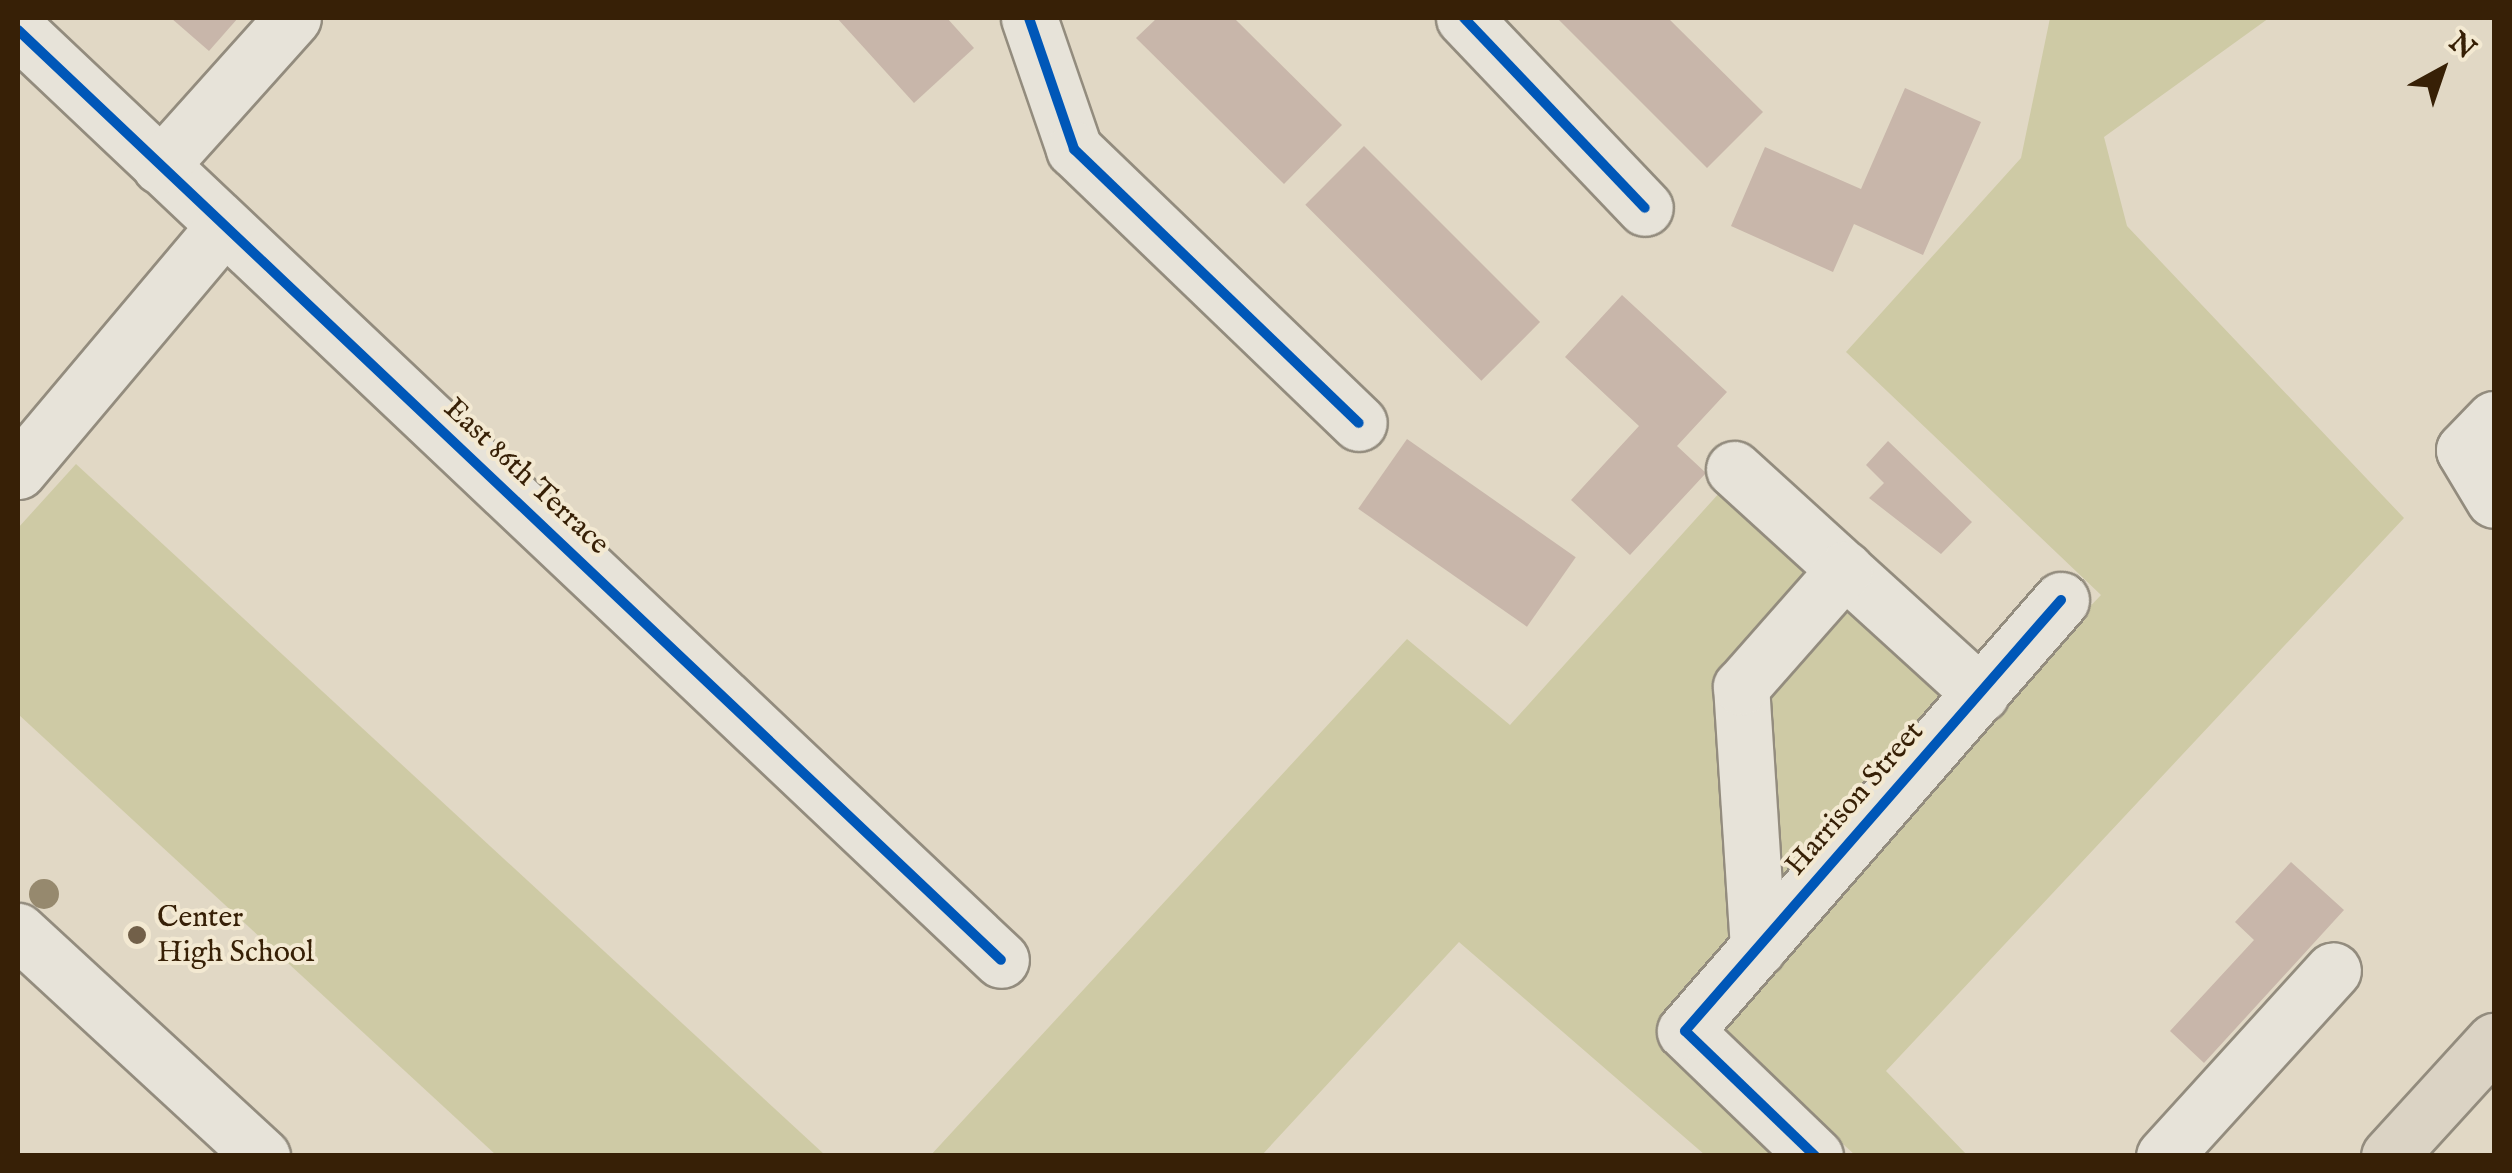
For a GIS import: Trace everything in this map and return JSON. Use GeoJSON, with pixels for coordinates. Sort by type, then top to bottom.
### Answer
{"type":"FeatureCollection","features":[{"type":"Feature","properties":{"kind":"main road"},"geometry":{"type":"LineString","coordinates":[[2390,1156],[2494,1041]]}},
{"type":"Feature","properties":{"kind":"street"},"geometry":{"type":"LineString","coordinates":[[160,166],[293,18]]}},
{"type":"Feature","properties":{"kind":"street"},"geometry":{"type":"LineString","coordinates":[[1029,18],[1074,149],[1359,423]]}},
{"type":"Feature","properties":{"kind":"street"},"geometry":{"type":"LineString","coordinates":[[1464,18],[1645,208]]}},
{"type":"Feature","properties":{"kind":"street","name":"East 86th Terrace"},"geometry":{"type":"LineString","coordinates":[[18,30],[1001,960]]}},
{"type":"Feature","properties":{"kind":"street"},"geometry":{"type":"LineString","coordinates":[[18,471],[224,226]]}},
{"type":"Feature","properties":{"kind":"street"},"geometry":{"type":"LineString","coordinates":[[2494,419],[2464,450],[2494,500]]}},
{"type":"Feature","properties":{"kind":"street"},"geometry":{"type":"LineString","coordinates":[[1734,470],[1981,694]]}},
{"type":"Feature","properties":{"kind":"street"},"geometry":{"type":"LineString","coordinates":[[1758,948],[1741,687],[1844,570]]}},
{"type":"Feature","properties":{"kind":"street","name":"Harrison Street"},"geometry":{"type":"LineString","coordinates":[[1815,1156],[1685,1031],[2062,600]]}},
{"type":"Feature","properties":{"kind":"street"},"geometry":{"type":"LineString","coordinates":[[18,931],[262,1156]]}},
{"type":"Feature","properties":{"kind":"street"},"geometry":{"type":"LineString","coordinates":[[2164,1156],[2333,970]]}},
{"type":"Feature","properties":{"kind":"shaded area"},"geometry":{"type":"Polygon","coordinates":[[[2050,18],[2269,18],[2104,137],[2127,226],[2404,518],[1886,1071],[1967,1155],[1855,1155],[1832,1134],[1813,1155],[1705,1155],[1459,942],[1262,1155],[930,1156],[1407,639],[1510,725],[1721,491],[1983,719],[2101,595],[1846,352],[2021,158],[2050,18]]]}},
{"type":"Feature","properties":{"kind":"shaded area"},"geometry":{"type":"Polygon","coordinates":[[[76,464],[825,1155],[496,1155],[18,714],[18,528],[76,464]]]}},
{"type":"Feature","properties":{"kind":"building"},"geometry":{"type":"Polygon","coordinates":[[[171,18],[238,18],[209,51],[171,18]]]}},
{"type":"Feature","properties":{"kind":"building"},"geometry":{"type":"Polygon","coordinates":[[[837,18],[947,18],[974,48],[914,103],[837,18]]]}},
{"type":"Feature","properties":{"kind":"building"},"geometry":{"type":"Polygon","coordinates":[[[1157,18],[1234,18],[1342,125],[1284,184],[1136,38],[1157,18]]]}},
{"type":"Feature","properties":{"kind":"building"},"geometry":{"type":"Polygon","coordinates":[[[1557,18],[1668,18],[1763,112],[1707,168],[1557,18]]]}},
{"type":"Feature","properties":{"kind":"building"},"geometry":{"type":"Polygon","coordinates":[[[1905,88],[1981,122],[1923,255],[1854,224],[1833,272],[1731,226],[1765,147],[1861,189],[1905,88]]]}},
{"type":"Feature","properties":{"kind":"building"},"geometry":{"type":"Polygon","coordinates":[[[1364,146],[1540,322],[1481,381],[1305,205],[1364,146]]]}},
{"type":"Feature","properties":{"kind":"building"},"geometry":{"type":"Polygon","coordinates":[[[1622,295],[1727,392],[1677,446],[1706,473],[1630,555],[1571,500],[1639,426],[1565,357],[1622,295]]]}},
{"type":"Feature","properties":{"kind":"building"},"geometry":{"type":"Polygon","coordinates":[[[1407,439],[1576,557],[1527,627],[1358,509],[1407,439]]]}},
{"type":"Feature","properties":{"kind":"building"},"geometry":{"type":"Polygon","coordinates":[[[1888,441],[1972,522],[1941,554],[1869,498],[1884,483],[1866,465],[1888,441]]]}},
{"type":"Feature","properties":{"kind":"building"},"geometry":{"type":"Polygon","coordinates":[[[2291,862],[2344,910],[2204,1063],[2170,1031],[2254,940],[2235,922],[2291,862]]]}},
{"type":"Feature","properties":{"kind":"cycle path"},"geometry":{"type":"LineString","coordinates":[[1029,18],[1074,149],[1359,423]]}},
{"type":"Feature","properties":{"kind":"cycle path"},"geometry":{"type":"LineString","coordinates":[[1464,18],[1645,208]]}},
{"type":"Feature","properties":{"kind":"cycle path"},"geometry":{"type":"LineString","coordinates":[[18,30],[1001,960]]}},
{"type":"Feature","properties":{"kind":"cycle path"},"geometry":{"type":"LineString","coordinates":[[1815,1156],[1685,1031],[2061,600]]}},
{"type":"Feature","properties":{"kind":"place","name":"Center High School"},"geometry":{"type":"Point","coordinates":[137,935]}}]}
